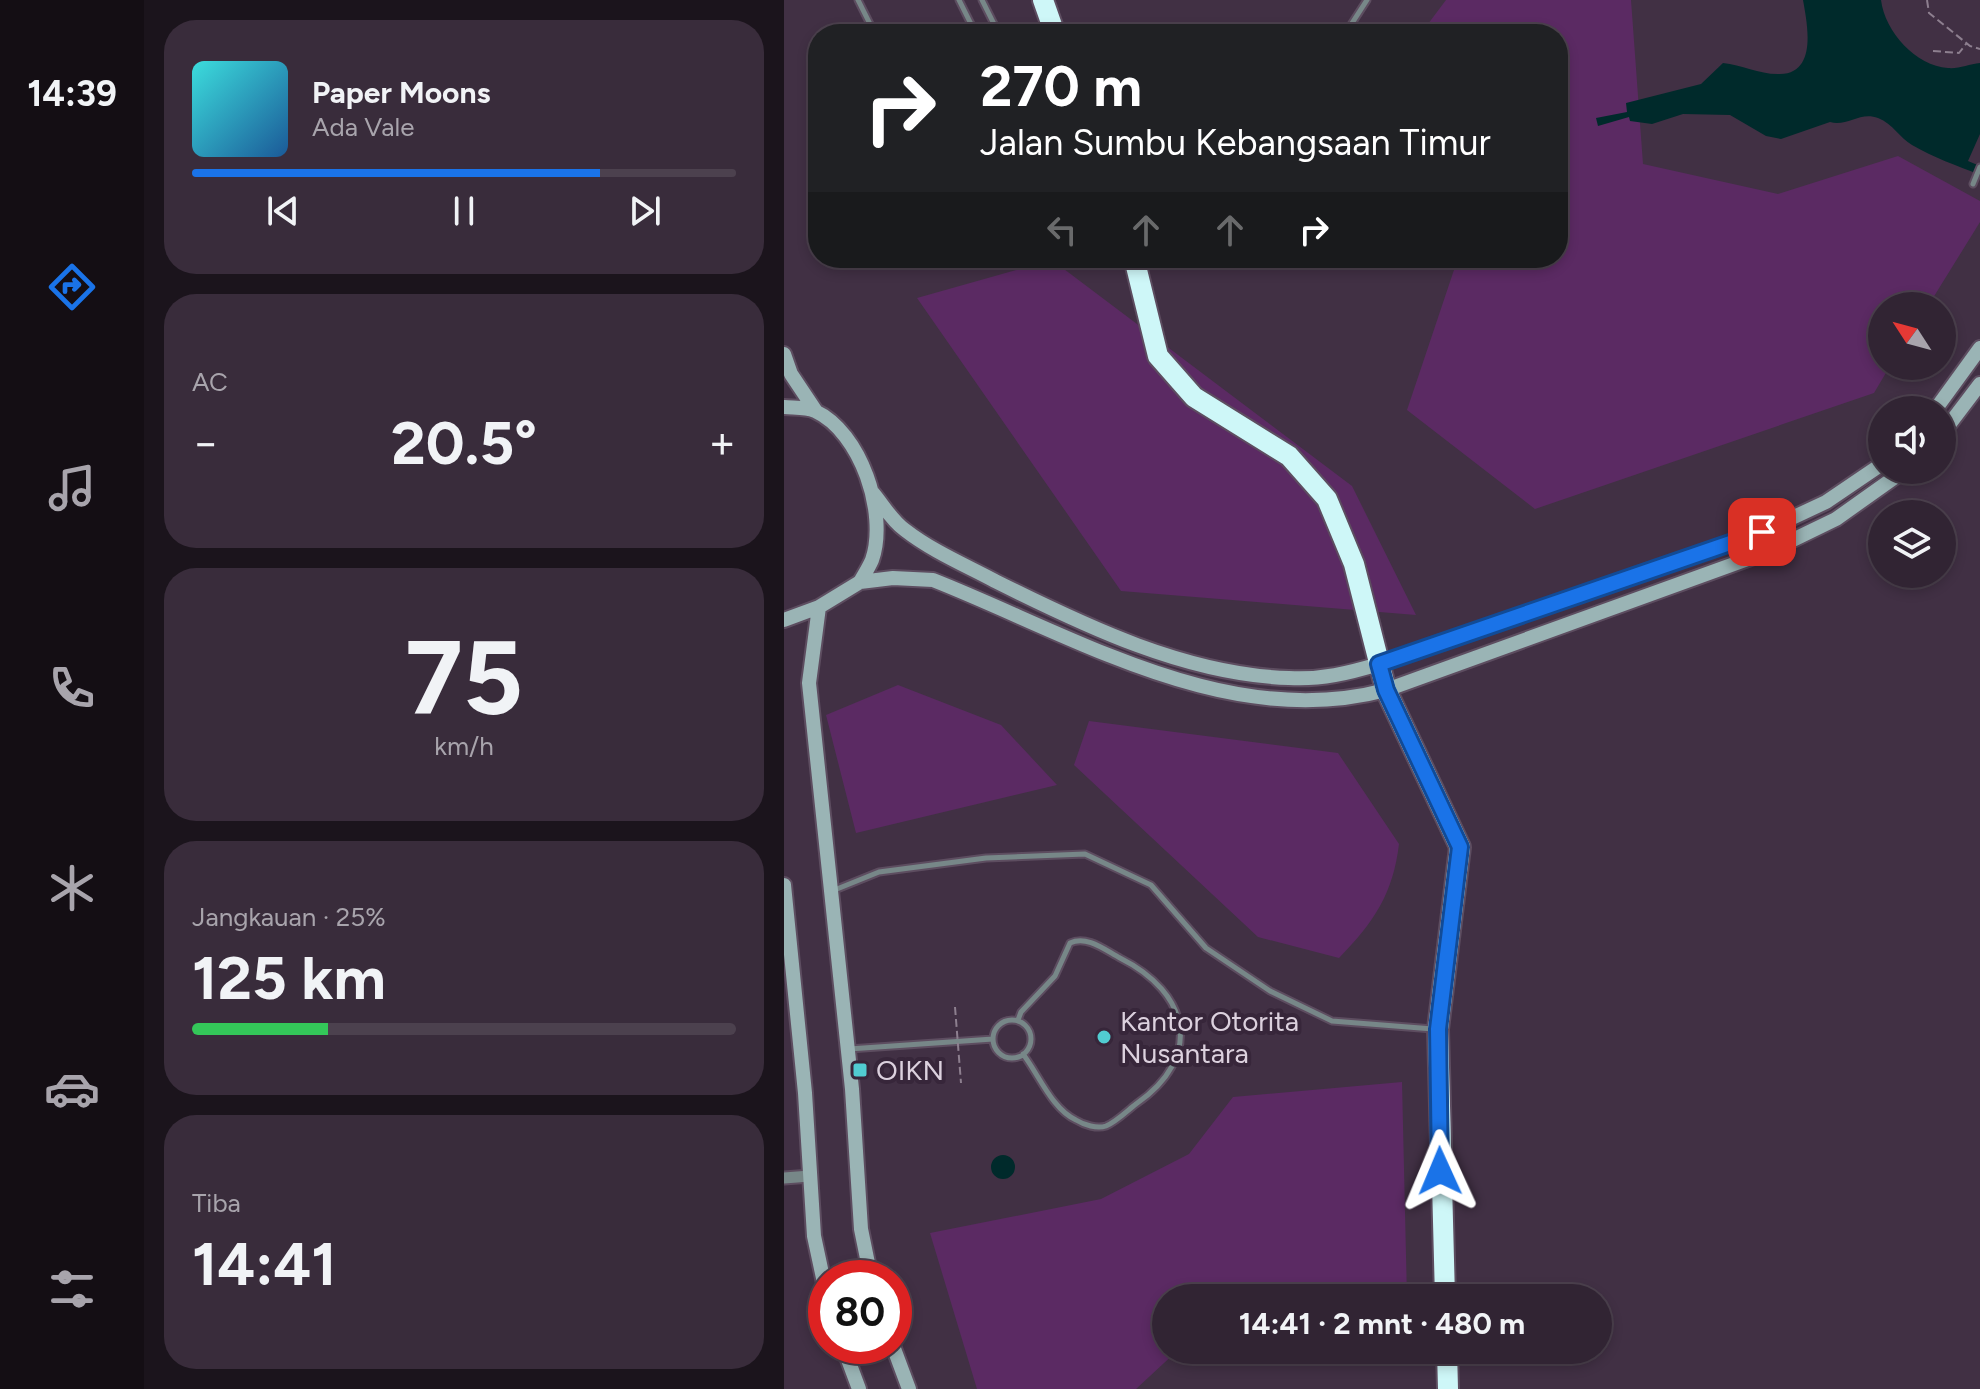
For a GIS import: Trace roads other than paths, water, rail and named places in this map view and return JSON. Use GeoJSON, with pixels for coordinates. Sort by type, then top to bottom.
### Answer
{"type":"FeatureCollection","features":[{"type":"Feature","properties":{"kind":"highway"},"geometry":{"type":"LineString","coordinates":[[1043,0],[1051,24]]}},
{"type":"Feature","properties":{"kind":"highway"},"geometry":{"type":"LineString","coordinates":[[1136,268],[1158,356],[1194,397],[1289,456],[1327,499],[1354,564],[1386,690],[1460,847],[1438,1029],[1445,1284]]}},
{"type":"Feature","properties":{"kind":"highway"},"geometry":{"type":"LineString","coordinates":[[1447,1364],[1448,1389]]}},
{"type":"Feature","properties":{"kind":"street"},"geometry":{"type":"LineString","coordinates":[[1945,396],[1980,348]]}},
{"type":"Feature","properties":{"kind":"street"},"geometry":{"type":"LineString","coordinates":[[784,354],[791,374],[815,410],[844,434],[864,466],[873,493],[873,558],[860,582]]}},
{"type":"Feature","properties":{"kind":"street"},"geometry":{"type":"LineString","coordinates":[[1956,416],[1980,384]]}},
{"type":"Feature","properties":{"kind":"street"},"geometry":{"type":"LineString","coordinates":[[784,407],[815,410]]}},
{"type":"Feature","properties":{"kind":"street"},"geometry":{"type":"LineString","coordinates":[[873,493],[902,528],[942,554],[1103,630],[1185,660],[1287,678],[1321,678],[1379,664],[1762,532],[1826,502],[1868,474]]}},
{"type":"Feature","properties":{"kind":"street"},"geometry":{"type":"LineString","coordinates":[[784,620],[819,607],[860,582],[893,578],[933,580],[1151,670],[1250,697],[1322,702],[1386,690],[1770,551],[1836,519],[1885,484]]}},
{"type":"Feature","properties":{"kind":"street"},"geometry":{"type":"LineString","coordinates":[[819,607],[809,683],[848,1049],[861,1229],[867,1260]]}},
{"type":"Feature","properties":{"kind":"street"},"geometry":{"type":"LineString","coordinates":[[784,885],[814,1236],[819,1260]]}},
{"type":"Feature","properties":{"kind":"street"},"geometry":{"type":"LineString","coordinates":[[784,1178],[810,1176]]}},
{"type":"Feature","properties":{"kind":"street"},"geometry":{"type":"LineString","coordinates":[[850,1364],[859,1389]]}},
{"type":"Feature","properties":{"kind":"street"},"geometry":{"type":"LineString","coordinates":[[900,1364],[909,1389]]}},
{"type":"Feature","properties":{"kind":"lane"},"geometry":{"type":"LineString","coordinates":[[858,0],[870,24]]}},
{"type":"Feature","properties":{"kind":"lane"},"geometry":{"type":"LineString","coordinates":[[959,0],[971,24]]}},
{"type":"Feature","properties":{"kind":"lane"},"geometry":{"type":"LineString","coordinates":[[982,0],[994,24]]}},
{"type":"Feature","properties":{"kind":"lane"},"geometry":{"type":"LineString","coordinates":[[1351,24],[1367,0]]}},
{"type":"Feature","properties":{"kind":"lane"},"geometry":{"type":"LineString","coordinates":[[1973,184],[1979,170]]}},
{"type":"Feature","properties":{"kind":"lane"},"geometry":{"type":"LineString","coordinates":[[832,891],[879,872],[986,858],[1085,854],[1151,885],[1206,948],[1270,991],[1332,1021],[1438,1029]]}},
{"type":"Feature","properties":{"kind":"lane"},"geometry":{"type":"LineString","coordinates":[[1018,1020],[1021,1012],[1055,976],[1070,943],[1086,940],[1155,979],[1169,995],[1181,1031],[1178,1056],[1168,1075],[1150,1095],[1105,1126],[1091,1126],[1059,1108],[1023,1054]]}},
{"type":"Feature","properties":{"kind":"lane"},"geometry":{"type":"LineString","coordinates":[[1018,1020],[1001,1023],[993,1039],[996,1049],[1004,1056],[1023,1054]]}},
{"type":"Feature","properties":{"kind":"lane"},"geometry":{"type":"LineString","coordinates":[[1018,1020],[1031,1035],[1023,1054]]}},
{"type":"Feature","properties":{"kind":"lane"},"geometry":{"type":"LineString","coordinates":[[848,1049],[993,1039]]}},
{"type":"Feature","properties":{"kind":"place","name":"Kantor Otorita Nusantara"},"geometry":{"type":"Point","coordinates":[1104,1037]}},
{"type":"Feature","properties":{"kind":"place","name":"OIKN"},"geometry":{"type":"Point","coordinates":[860,1070]}}]}
